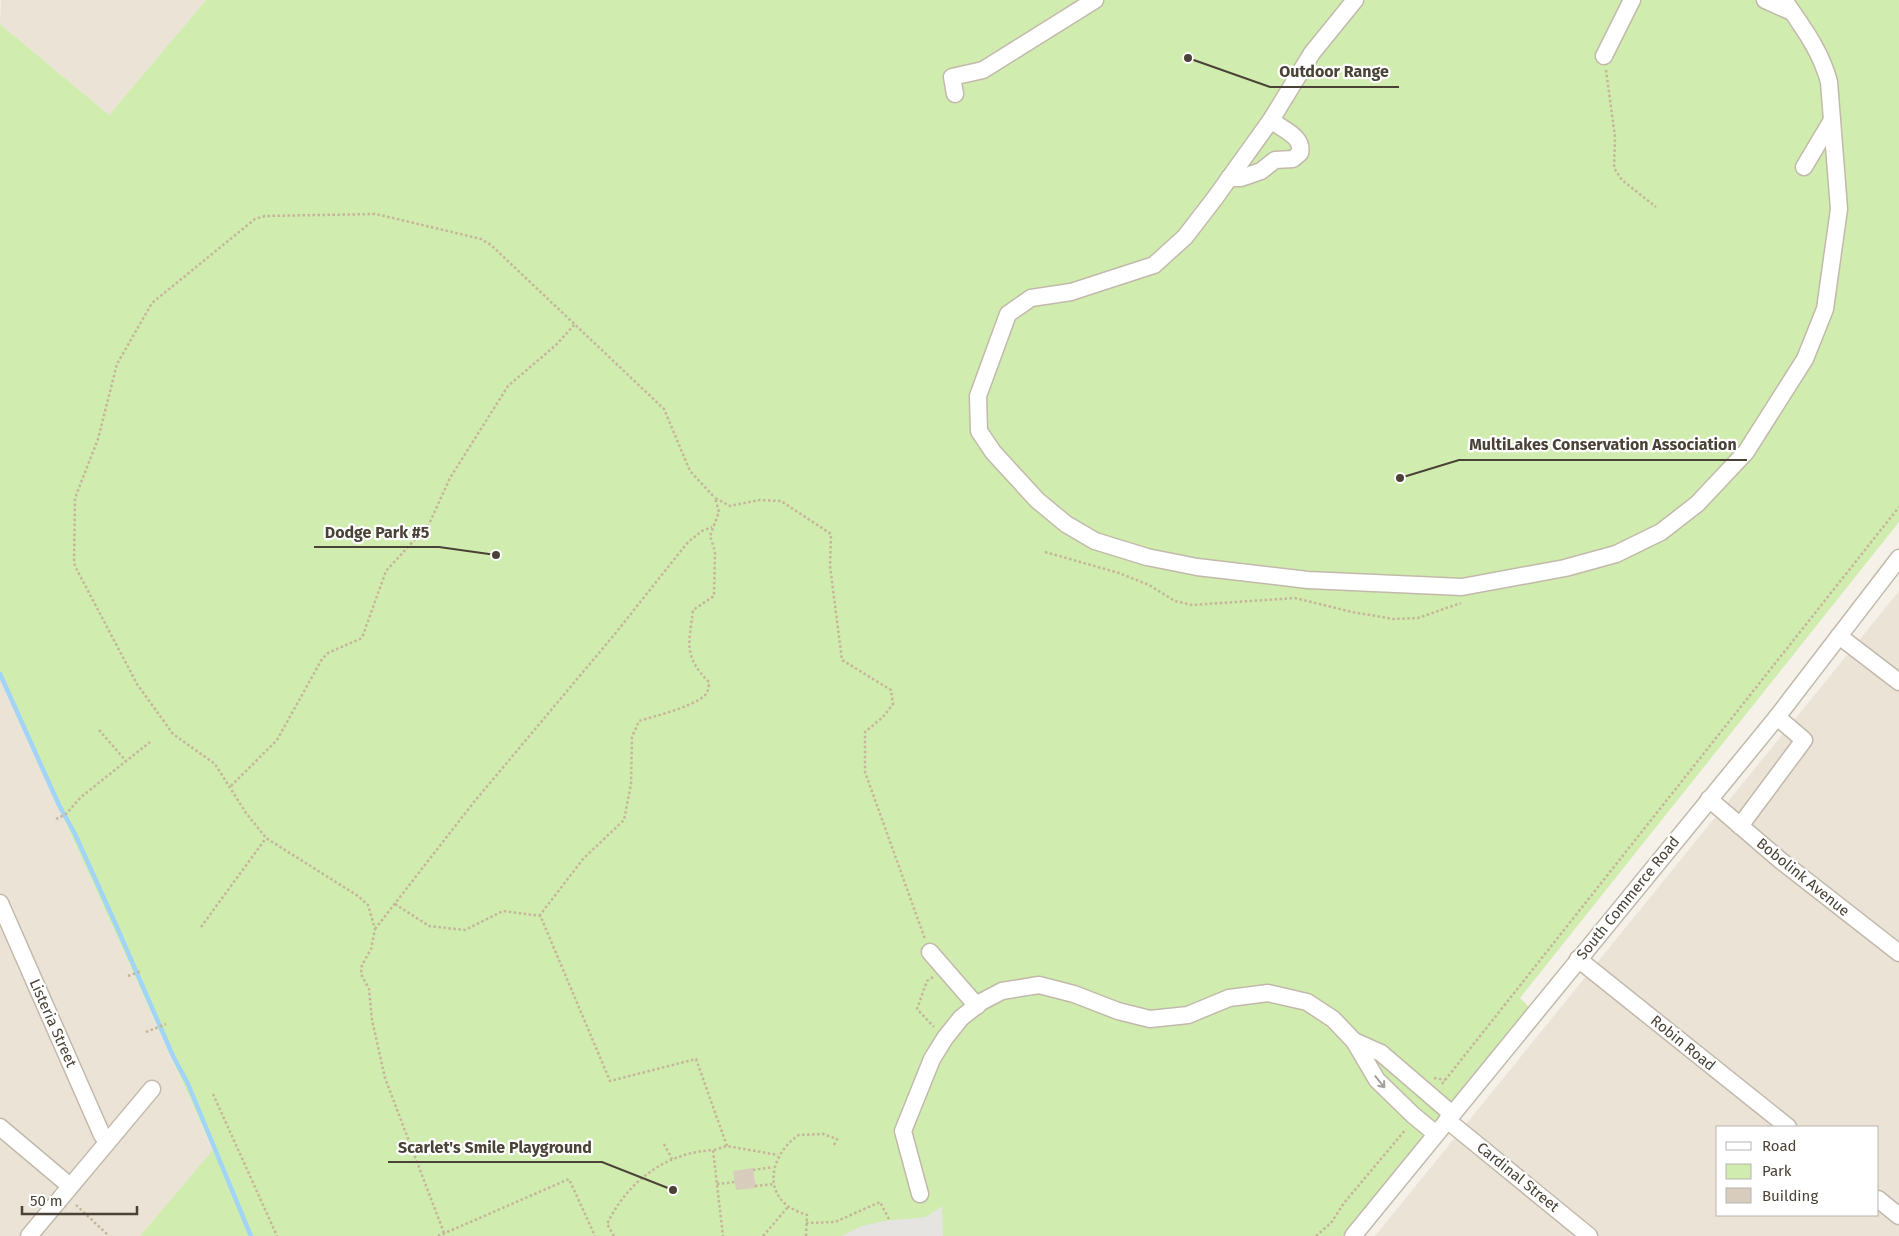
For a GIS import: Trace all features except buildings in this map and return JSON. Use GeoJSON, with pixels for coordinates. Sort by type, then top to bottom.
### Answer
{"type":"FeatureCollection","features":[{"type":"Feature","properties":{"kind":"street"},"geometry":{"type":"LineString","coordinates":[[955,94],[952,76],[983,70],[1095,0]]}},
{"type":"Feature","properties":{"kind":"street"},"geometry":{"type":"LineString","coordinates":[[1355,0],[1312,53],[1271,120],[1185,237],[1154,265],[1072,292],[1031,298],[1008,314],[978,396],[979,431],[993,452],[1038,500],[1066,524],[1095,542],[1147,557],[1197,567],[1308,580],[1462,586],[1565,568],[1616,554],[1661,532],[1697,504],[1746,452],[1805,359],[1825,309],[1839,208],[1829,82],[1824,64],[1788,6],[1765,0]]}},
{"type":"Feature","properties":{"kind":"street"},"geometry":{"type":"LineString","coordinates":[[1604,56],[1632,0]]}},
{"type":"Feature","properties":{"kind":"street"},"geometry":{"type":"LineString","coordinates":[[1229,178],[1241,178],[1261,172],[1275,160],[1293,159],[1300,152],[1301,144],[1297,139],[1271,120]]}},
{"type":"Feature","properties":{"kind":"street"},"geometry":{"type":"LineString","coordinates":[[1804,167],[1832,120]]}},
{"type":"Feature","properties":{"kind":"street","name":"South Commerce Road"},"geometry":{"type":"LineString","coordinates":[[1353,1236],[1776,717],[1899,558]]}},
{"type":"Feature","properties":{"kind":"street"},"geometry":{"type":"LineString","coordinates":[[1839,636],[1899,682]]}},
{"type":"Feature","properties":{"kind":"street"},"geometry":{"type":"LineString","coordinates":[[1740,826],[1804,740],[1776,717]]}},
{"type":"Feature","properties":{"kind":"street","name":"Bobolink Avenue"},"geometry":{"type":"LineString","coordinates":[[1709,799],[1862,926],[1899,952]]}},
{"type":"Feature","properties":{"kind":"street","name":"Listeria Street"},"geometry":{"type":"LineString","coordinates":[[0,903],[102,1135],[108,1141]]}},
{"type":"Feature","properties":{"kind":"street"},"geometry":{"type":"LineString","coordinates":[[930,952],[976,1006]]}},
{"type":"Feature","properties":{"kind":"street","name":"Robin Road"},"geometry":{"type":"LineString","coordinates":[[1578,959],[1787,1126]]}},
{"type":"Feature","properties":{"kind":"street"},"geometry":{"type":"LineString","coordinates":[[920,1194],[903,1131],[932,1059],[945,1038],[961,1018],[976,1006],[1002,991],[1039,986],[1074,994],[1118,1011],[1150,1019],[1168,1019],[1188,1015],[1229,998],[1268,993],[1307,1002],[1333,1019],[1354,1041],[1377,1080],[1415,1117],[1436,1134]]}},
{"type":"Feature","properties":{"kind":"street","name":"Cardinal Street"},"geometry":{"type":"LineString","coordinates":[[1354,1041],[1381,1053],[1450,1117],[1589,1236]]}},
{"type":"Feature","properties":{"kind":"street"},"geometry":{"type":"LineString","coordinates":[[29,1236],[152,1089]]}},
{"type":"Feature","properties":{"kind":"street"},"geometry":{"type":"LineString","coordinates":[[0,1127],[67,1190]]}},
{"type":"Feature","properties":{"kind":"street"},"geometry":{"type":"LineString","coordinates":[[1879,1200],[1899,1216]]}},
{"type":"Feature","properties":{"kind":"path"},"geometry":{"type":"LineString","coordinates":[[1604,56],[1615,138],[1614,168],[1622,180],[1656,207]]}},
{"type":"Feature","properties":{"kind":"path"},"geometry":{"type":"LineString","coordinates":[[376,929],[368,905],[358,896],[266,838],[246,813],[231,786],[215,764],[173,734],[137,684],[74,563],[75,498],[98,439],[117,364],[152,303],[255,219],[265,216],[376,214],[481,239],[491,245],[664,409],[690,471],[715,498],[730,506],[759,500],[782,501],[831,534],[830,566],[842,660],[891,690],[893,704],[883,718],[865,732],[864,768],[930,952]]}},
{"type":"Feature","properties":{"kind":"path"},"geometry":{"type":"LineString","coordinates":[[231,786],[277,740],[322,659],[328,653],[360,639],[364,635],[386,571],[430,524],[450,478],[508,386],[556,345],[575,324]]}},
{"type":"Feature","properties":{"kind":"path"},"geometry":{"type":"LineString","coordinates":[[541,916],[584,859],[624,820],[631,784],[632,737],[638,721],[674,711],[704,696],[709,688],[709,682],[697,670],[689,656],[689,649],[693,610],[714,596],[715,551],[710,536],[719,512],[715,498]]}},
{"type":"Feature","properties":{"kind":"path"},"geometry":{"type":"LineString","coordinates":[[1440,1088],[1899,507]]}},
{"type":"Feature","properties":{"kind":"path"},"geometry":{"type":"LineString","coordinates":[[444,1232],[386,1078],[372,1020],[369,989],[362,974],[362,966],[371,949],[376,929],[474,802],[614,636],[688,542],[702,531],[712,527]]}},
{"type":"Feature","properties":{"kind":"path"},"geometry":{"type":"LineString","coordinates":[[1045,552],[1119,573],[1149,585],[1175,601],[1192,604],[1295,598],[1352,612],[1394,619],[1418,618],[1466,602]]}},
{"type":"Feature","properties":{"kind":"path"},"geometry":{"type":"LineString","coordinates":[[99,730],[126,761]]}},
{"type":"Feature","properties":{"kind":"path"},"geometry":{"type":"LineString","coordinates":[[56,819],[66,814],[82,798],[150,742]]}},
{"type":"Feature","properties":{"kind":"path"},"geometry":{"type":"LineString","coordinates":[[200,927],[266,838]]}},
{"type":"Feature","properties":{"kind":"path"},"geometry":{"type":"LineString","coordinates":[[395,904],[429,926],[465,930],[503,911],[541,916]]}},
{"type":"Feature","properties":{"kind":"path"},"geometry":{"type":"LineString","coordinates":[[541,916],[610,1081],[696,1059],[727,1146]]}},
{"type":"Feature","properties":{"kind":"path"},"geometry":{"type":"LineString","coordinates":[[945,969],[927,981],[917,1008],[945,1038]]}},
{"type":"Feature","properties":{"kind":"path"},"geometry":{"type":"LineString","coordinates":[[128,976],[141,971]]}},
{"type":"Feature","properties":{"kind":"path"},"geometry":{"type":"LineString","coordinates":[[146,1032],[166,1024]]}},
{"type":"Feature","properties":{"kind":"path"},"geometry":{"type":"LineString","coordinates":[[213,1094],[277,1236]]}},
{"type":"Feature","properties":{"kind":"path"},"geometry":{"type":"LineString","coordinates":[[1316,1236],[1332,1223],[1344,1203],[1407,1128]]}},
{"type":"Feature","properties":{"kind":"path"},"geometry":{"type":"LineString","coordinates":[[806,1236],[807,1215],[788,1206],[780,1197],[775,1184],[773,1167],[778,1155],[793,1139],[810,1133],[837,1138],[834,1145]]}},
{"type":"Feature","properties":{"kind":"path"},"geometry":{"type":"LineString","coordinates":[[664,1144],[672,1159]]}},
{"type":"Feature","properties":{"kind":"path"},"geometry":{"type":"LineString","coordinates":[[614,1236],[607,1224],[616,1205],[628,1189],[672,1159],[695,1151],[713,1150],[727,1146],[778,1155]]}},
{"type":"Feature","properties":{"kind":"path"},"geometry":{"type":"LineString","coordinates":[[713,1150],[723,1236]]}},
{"type":"Feature","properties":{"kind":"path"},"geometry":{"type":"LineString","coordinates":[[753,1170],[773,1167]]}},
{"type":"Feature","properties":{"kind":"path"},"geometry":{"type":"LineString","coordinates":[[438,1236],[569,1179],[595,1236]]}},
{"type":"Feature","properties":{"kind":"path"},"geometry":{"type":"LineString","coordinates":[[717,1184],[735,1182]]}},
{"type":"Feature","properties":{"kind":"path"},"geometry":{"type":"LineString","coordinates":[[755,1186],[775,1184]]}},
{"type":"Feature","properties":{"kind":"path"},"geometry":{"type":"LineString","coordinates":[[67,1190],[109,1236]]}},
{"type":"Feature","properties":{"kind":"path"},"geometry":{"type":"LineString","coordinates":[[806,1223],[835,1222],[880,1202],[890,1220]]}},
{"type":"Feature","properties":{"kind":"path"},"geometry":{"type":"LineString","coordinates":[[762,1236],[788,1206]]}},
{"type":"Feature","properties":{"kind":"shaded area"},"geometry":{"type":"Polygon","coordinates":[[[1,0],[206,0],[109,115],[0,24],[1,0]]]}},
{"type":"Feature","properties":{"kind":"shaded area"},"geometry":{"type":"Polygon","coordinates":[[[1899,591],[1899,1236],[1375,1236],[1899,591]]]}},
{"type":"Feature","properties":{"kind":"shaded area"},"geometry":{"type":"Polygon","coordinates":[[[0,677],[213,1151],[140,1236],[0,1236],[0,677]]]}},
{"type":"Feature","properties":{"kind":"shaded area"},"geometry":{"type":"Polygon","coordinates":[[[942,1206],[943,1236],[841,1236],[862,1226],[884,1221],[926,1217],[942,1206]]]}},
{"type":"Feature","properties":{"kind":"green space"},"geometry":{"type":"Polygon","coordinates":[[[206,0],[1899,0],[1899,522],[1520,998],[1532,1010],[1347,1236],[140,1236],[213,1150],[0,677],[0,24],[109,115],[206,0]]]}},
{"type":"Feature","properties":{"kind":"waterway"},"geometry":{"type":"LineString","coordinates":[[0,674],[59,805],[75,834],[173,1056],[188,1084],[251,1236]]}},
{"type":"Feature","properties":{"kind":"place","name":"Outdoor Range"},"geometry":{"type":"Point","coordinates":[1188,58]}},
{"type":"Feature","properties":{"kind":"place","name":"MultiLakes Conservation Association"},"geometry":{"type":"Point","coordinates":[1400,478]}},
{"type":"Feature","properties":{"kind":"place","name":"Dodge Park #5"},"geometry":{"type":"Point","coordinates":[496,555]}},
{"type":"Feature","properties":{"kind":"place","name":"Scarlet's Smile Playground"},"geometry":{"type":"Point","coordinates":[673,1190]}}]}
